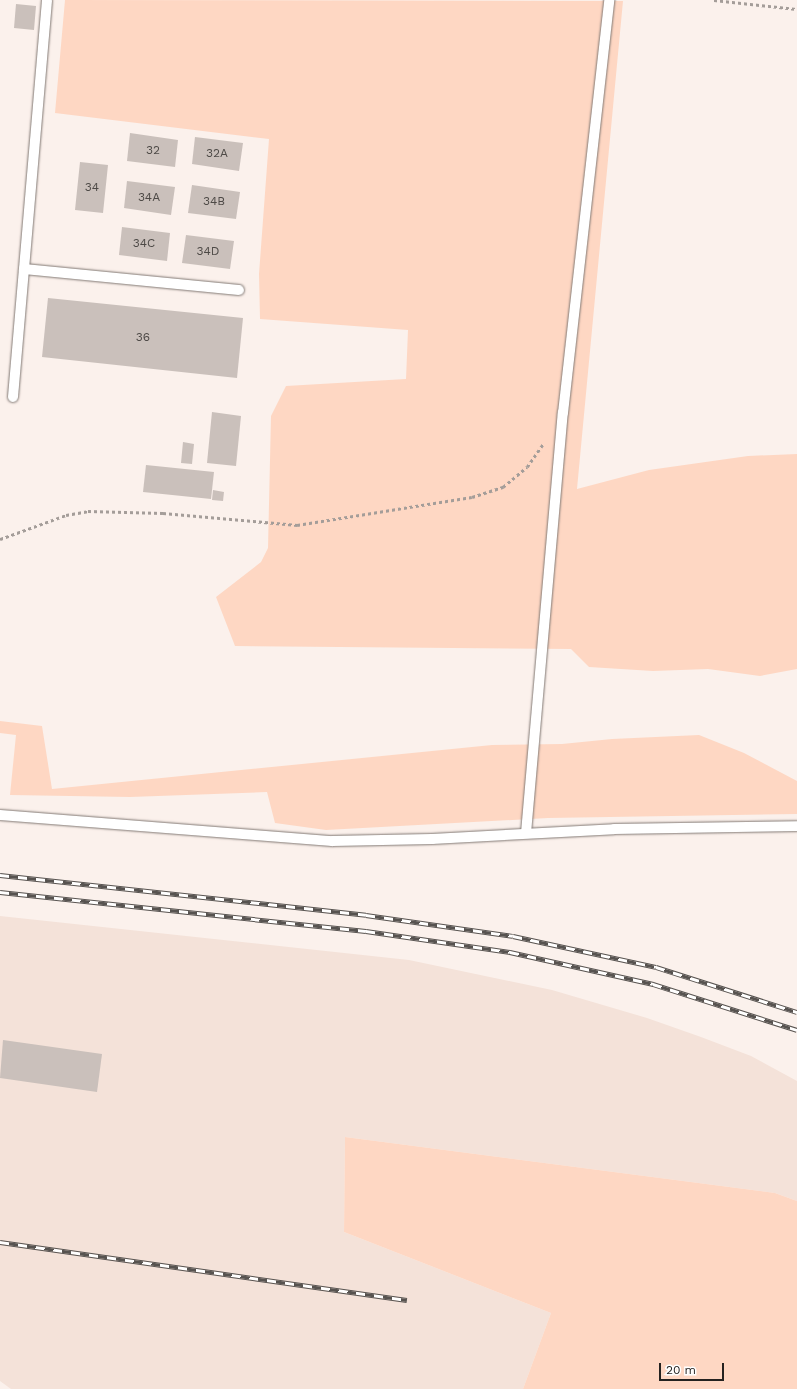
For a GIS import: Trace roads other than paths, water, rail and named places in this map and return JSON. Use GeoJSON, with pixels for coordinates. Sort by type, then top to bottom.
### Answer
{"type":"FeatureCollection","features":[{"type":"Feature","properties":{"kind":"lane"},"geometry":{"type":"LineString","coordinates":[[13,397],[47,0]]}},
{"type":"Feature","properties":{"kind":"lane"},"geometry":{"type":"LineString","coordinates":[[526,834],[562,413],[609,0]]}},
{"type":"Feature","properties":{"kind":"lane"},"geometry":{"type":"LineString","coordinates":[[24,269],[239,290]]}},
{"type":"Feature","properties":{"kind":"lane"},"geometry":{"type":"LineString","coordinates":[[0,815],[332,841],[432,840],[526,834],[797,826]]}},
{"type":"Feature","properties":{"kind":"railway"},"geometry":{"type":"LineString","coordinates":[[0,875],[366,915],[513,936],[656,967],[797,1012]]}},
{"type":"Feature","properties":{"kind":"railway"},"geometry":{"type":"LineString","coordinates":[[0,892],[366,931],[510,952],[653,984],[797,1030]]}},
{"type":"Feature","properties":{"kind":"railway"},"geometry":{"type":"LineString","coordinates":[[0,1242],[407,1300]]}}]}
